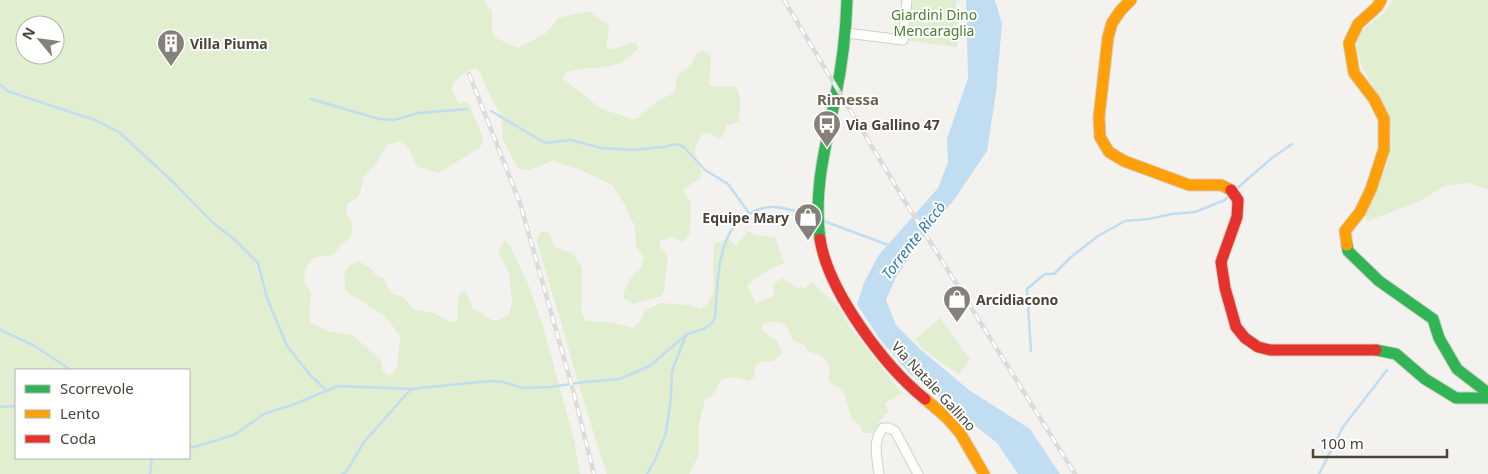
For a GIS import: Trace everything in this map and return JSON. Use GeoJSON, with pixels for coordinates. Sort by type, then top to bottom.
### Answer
{"type":"FeatureCollection","features":[{"type":"Feature","properties":{"kind":"street","name":"Via Natale Gallino"},"geometry":{"type":"LineString","coordinates":[[847,0],[846,33],[839,81],[824,155],[819,195],[818,222],[821,245],[834,280],[861,327],[901,377],[958,430],[984,474]]}},
{"type":"Feature","properties":{"kind":"street"},"geometry":{"type":"LineString","coordinates":[[846,33],[903,40],[907,0]]}},
{"type":"Feature","properties":{"kind":"street"},"geometry":{"type":"LineString","coordinates":[[1131,0],[1112,23],[1108,37],[1099,117],[1100,137],[1108,152],[1124,161],[1189,185],[1221,185],[1232,190],[1238,200],[1237,217],[1221,262],[1225,288],[1236,326],[1245,338],[1258,347],[1270,350],[1380,350],[1396,354],[1425,379],[1456,398],[1488,398]]}},
{"type":"Feature","properties":{"kind":"street"},"geometry":{"type":"LineString","coordinates":[[1381,0],[1377,7],[1358,24],[1349,42],[1354,73],[1374,99],[1384,119],[1384,149],[1371,189],[1360,212],[1345,231],[1348,251],[1379,281],[1433,319],[1439,338],[1457,369],[1488,393]]}},
{"type":"Feature","properties":{"kind":"street"},"geometry":{"type":"LineString","coordinates":[[879,474],[876,446],[877,439],[884,428],[895,431],[918,474]]}},
{"type":"Feature","properties":{"kind":"green space"},"geometry":{"type":"Polygon","coordinates":[[[0,0],[483,0],[492,11],[492,34],[496,38],[518,48],[546,33],[558,18],[588,11],[607,24],[609,29],[606,46],[611,50],[635,42],[638,48],[622,62],[604,67],[575,70],[565,73],[563,79],[600,108],[632,119],[638,118],[657,101],[674,93],[677,76],[691,65],[696,54],[701,51],[707,52],[711,56],[709,85],[737,88],[740,99],[739,122],[727,125],[723,136],[719,139],[709,133],[703,134],[696,144],[695,153],[702,174],[699,179],[684,189],[684,194],[691,203],[690,233],[683,242],[672,237],[660,240],[660,246],[668,256],[664,291],[661,296],[633,304],[623,298],[629,281],[641,268],[644,256],[636,247],[635,226],[625,205],[612,185],[581,170],[552,161],[529,170],[518,169],[503,140],[501,115],[487,90],[481,73],[476,68],[462,75],[451,88],[459,104],[464,102],[469,104],[483,138],[483,143],[479,148],[439,173],[417,167],[410,150],[401,141],[389,144],[376,164],[364,176],[357,198],[347,204],[347,216],[351,220],[353,233],[350,238],[340,245],[334,255],[315,257],[305,270],[304,282],[311,292],[310,322],[328,331],[352,335],[380,359],[383,371],[388,375],[394,373],[397,367],[400,336],[386,317],[346,291],[345,273],[349,266],[358,261],[369,267],[377,276],[383,278],[392,294],[403,297],[414,310],[431,312],[451,322],[457,322],[458,298],[460,293],[466,291],[472,307],[492,320],[498,320],[509,315],[512,303],[509,273],[498,251],[504,241],[509,244],[528,284],[542,323],[574,439],[580,474],[0,474],[0,0]]]}},
{"type":"Feature","properties":{"kind":"green space","name":"Giardini Dino Mencaraglia"},"geometry":{"type":"Polygon","coordinates":[[[913,0],[956,0],[957,47],[909,41],[913,0]]]}},
{"type":"Feature","properties":{"kind":"green space"},"geometry":{"type":"Polygon","coordinates":[[[1393,0],[1488,0],[1488,189],[1468,183],[1444,186],[1422,200],[1368,221],[1365,215],[1385,169],[1391,144],[1391,132],[1387,110],[1363,69],[1359,58],[1358,39],[1362,31],[1384,12],[1393,0]]]}},
{"type":"Feature","properties":{"kind":"green space"},"geometry":{"type":"Polygon","coordinates":[[[542,231],[548,232],[556,248],[573,253],[582,268],[581,311],[586,321],[610,322],[633,328],[641,320],[645,310],[661,303],[689,305],[700,309],[705,306],[711,297],[714,286],[714,244],[728,239],[736,246],[748,231],[755,235],[775,237],[784,263],[770,269],[747,285],[756,304],[775,295],[772,285],[782,278],[798,289],[801,286],[805,289],[812,282],[838,306],[852,330],[902,393],[885,403],[888,412],[879,422],[875,433],[863,433],[861,427],[852,419],[843,391],[829,381],[828,363],[819,354],[812,353],[804,345],[794,341],[783,324],[777,322],[767,323],[762,325],[763,331],[778,342],[782,353],[774,361],[762,362],[756,365],[754,377],[748,381],[734,377],[720,381],[715,393],[705,400],[699,423],[699,455],[689,474],[607,474],[537,242],[538,236],[542,231]]]}},
{"type":"Feature","properties":{"kind":"green space"},"geometry":{"type":"Polygon","coordinates":[[[940,318],[970,359],[959,375],[923,349],[915,339],[940,318]]]}},
{"type":"Feature","properties":{"kind":"water","name":"Torrente Riccò"},"geometry":{"type":"Polygon","coordinates":[[[966,0],[995,0],[1002,24],[996,93],[987,151],[956,197],[920,242],[896,277],[886,300],[896,325],[920,349],[969,390],[1030,429],[1060,474],[1018,474],[997,443],[909,373],[879,338],[857,304],[864,283],[878,256],[938,188],[948,162],[947,139],[968,78],[966,0]]]}},
{"type":"Feature","properties":{"kind":"waterway"},"geometry":{"type":"LineString","coordinates":[[0,85],[7,91],[95,120],[119,132],[173,182],[213,223],[235,240],[258,263],[267,298],[287,346],[310,375],[326,390]]}},
{"type":"Feature","properties":{"kind":"waterway"},"geometry":{"type":"LineString","coordinates":[[311,99],[379,119],[394,120],[418,113],[467,109]]}},
{"type":"Feature","properties":{"kind":"waterway"},"geometry":{"type":"LineString","coordinates":[[491,111],[545,143],[571,140],[601,148],[634,150],[676,144],[684,147],[705,170],[728,184],[749,213]]}},
{"type":"Feature","properties":{"kind":"waterway"},"geometry":{"type":"LineString","coordinates":[[1235,190],[1272,158],[1292,144]]}},
{"type":"Feature","properties":{"kind":"waterway"},"geometry":{"type":"LineString","coordinates":[[1031,351],[1027,289],[1045,274],[1054,274],[1071,257],[1098,236],[1125,221],[1195,212],[1225,200],[1231,193]]}},
{"type":"Feature","properties":{"kind":"waterway"},"geometry":{"type":"LineString","coordinates":[[190,447],[234,435],[264,414],[295,404],[338,386],[411,389],[489,381],[503,382],[523,388],[620,379],[651,365],[687,334],[704,329],[711,324],[715,318],[720,262],[726,240],[732,230],[745,217],[760,209],[778,207],[814,218]]}},
{"type":"Feature","properties":{"kind":"waterway","name":"Torrente Riccò"},"geometry":{"type":"LineString","coordinates":[[821,220],[891,246]]}},
{"type":"Feature","properties":{"kind":"waterway"},"geometry":{"type":"LineString","coordinates":[[0,330],[33,345],[69,369]]}},
{"type":"Feature","properties":{"kind":"waterway"},"geometry":{"type":"LineString","coordinates":[[647,474],[666,433],[672,371],[686,335]]}},
{"type":"Feature","properties":{"kind":"waterway"},"geometry":{"type":"LineString","coordinates":[[1319,474],[1343,427],[1387,370]]}},
{"type":"Feature","properties":{"kind":"waterway"},"geometry":{"type":"LineString","coordinates":[[342,474],[346,472],[364,442],[411,389]]}},
{"type":"Feature","properties":{"kind":"waterway"},"geometry":{"type":"LineString","coordinates":[[0,407],[15,406]]}},
{"type":"Feature","properties":{"kind":"waterway"},"geometry":{"type":"LineString","coordinates":[[150,474],[152,459]]}},
{"type":"Feature","properties":{"kind":"railway"},"geometry":{"type":"LineString","coordinates":[[784,0],[904,200],[1075,474]]}},
{"type":"Feature","properties":{"kind":"railway"},"geometry":{"type":"LineString","coordinates":[[469,74],[520,203],[573,390],[594,474]]}},
{"type":"Feature","properties":{"kind":"traffic: fast"},"geometry":{"type":"LineString","coordinates":[[820,239],[818,203],[821,168],[842,62],[847,0]]}},
{"type":"Feature","properties":{"kind":"traffic: fast"},"geometry":{"type":"LineString","coordinates":[[1347,245],[1348,251],[1379,281],[1433,319],[1439,338],[1457,369],[1488,393]]}},
{"type":"Feature","properties":{"kind":"traffic: fast"},"geometry":{"type":"LineString","coordinates":[[1376,350],[1396,354],[1425,379],[1456,398],[1488,398]]}},
{"type":"Feature","properties":{"kind":"traffic: slow"},"geometry":{"type":"LineString","coordinates":[[1131,0],[1112,23],[1108,37],[1099,117],[1100,137],[1109,152],[1124,161],[1189,185],[1221,185],[1231,190]]}},
{"type":"Feature","properties":{"kind":"traffic: slow"},"geometry":{"type":"LineString","coordinates":[[1347,245],[1345,231],[1360,212],[1371,189],[1384,149],[1384,119],[1374,99],[1354,73],[1349,43],[1358,24],[1377,7],[1381,0]]}},
{"type":"Feature","properties":{"kind":"traffic: slow"},"geometry":{"type":"LineString","coordinates":[[925,399],[946,417],[960,433],[984,474]]}},
{"type":"Feature","properties":{"kind":"traffic: jam"},"geometry":{"type":"LineString","coordinates":[[1231,190],[1238,200],[1237,217],[1221,262],[1225,288],[1236,327],[1245,338],[1258,347],[1270,350],[1376,350]]}},
{"type":"Feature","properties":{"kind":"traffic: jam"},"geometry":{"type":"LineString","coordinates":[[820,239],[825,259],[834,281],[860,326],[892,367],[925,399]]}},
{"type":"Feature","properties":{"kind":"place","name":"Villa Piuma"},"geometry":{"type":"Point","coordinates":[171,67]}},
{"type":"Feature","properties":{"kind":"place","name":"Via Gallino 47"},"geometry":{"type":"Point","coordinates":[827,148]}},
{"type":"Feature","properties":{"kind":"place","name":"Equipe Mary"},"geometry":{"type":"Point","coordinates":[808,241]}},
{"type":"Feature","properties":{"kind":"place","name":"Arcidiacono"},"geometry":{"type":"Point","coordinates":[957,323]}},
{"type":"Feature","properties":{"kind":"district","name":"Rimessa"},"geometry":{"type":"Point","coordinates":[848,99]}}]}
